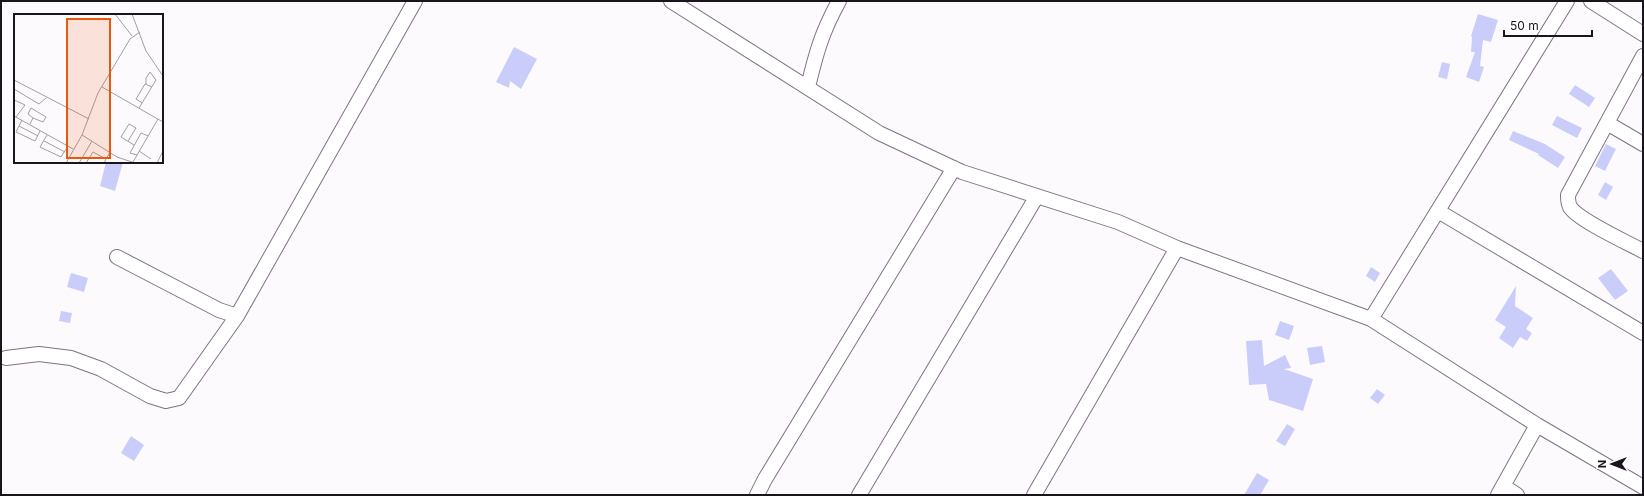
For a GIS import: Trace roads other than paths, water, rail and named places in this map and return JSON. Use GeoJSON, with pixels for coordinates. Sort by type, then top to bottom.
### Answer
{"type":"FeatureCollection","features":[{"type":"Feature","properties":{"kind":"street"},"geometry":{"type":"LineString","coordinates":[[6,358],[39,354],[71,358],[101,369],[150,396],[166,401],[179,398],[237,316],[415,1]]}},
{"type":"Feature","properties":{"kind":"street"},"geometry":{"type":"LineString","coordinates":[[671,1],[879,133],[954,168],[1118,222],[1177,248],[1371,319],[1537,425],[1643,487]]}},
{"type":"Feature","properties":{"kind":"street"},"geometry":{"type":"LineString","coordinates":[[808,87],[816,52],[823,33],[839,1]]}},
{"type":"Feature","properties":{"kind":"street"},"geometry":{"type":"LineString","coordinates":[[1371,319],[1567,1]]}},
{"type":"Feature","properties":{"kind":"street"},"geometry":{"type":"LineString","coordinates":[[1591,1],[1643,34]]}},
{"type":"Feature","properties":{"kind":"street"},"geometry":{"type":"LineString","coordinates":[[1643,56],[1568,195],[1570,207],[1575,212],[1603,230],[1643,251]]}},
{"type":"Feature","properties":{"kind":"street"},"geometry":{"type":"LineString","coordinates":[[1607,123],[1643,144]]}},
{"type":"Feature","properties":{"kind":"street"},"geometry":{"type":"LineString","coordinates":[[757,495],[765,479],[954,168]]}},
{"type":"Feature","properties":{"kind":"street"},"geometry":{"type":"LineString","coordinates":[[859,495],[1038,196]]}},
{"type":"Feature","properties":{"kind":"street"},"geometry":{"type":"LineString","coordinates":[[1438,211],[1643,333]]}},
{"type":"Feature","properties":{"kind":"street"},"geometry":{"type":"LineString","coordinates":[[1034,495],[1177,248]]}},
{"type":"Feature","properties":{"kind":"street"},"geometry":{"type":"LineString","coordinates":[[116,257],[218,310],[237,316]]}},
{"type":"Feature","properties":{"kind":"street"},"geometry":{"type":"LineString","coordinates":[[1517,495],[1500,491],[1537,425]]}}]}
